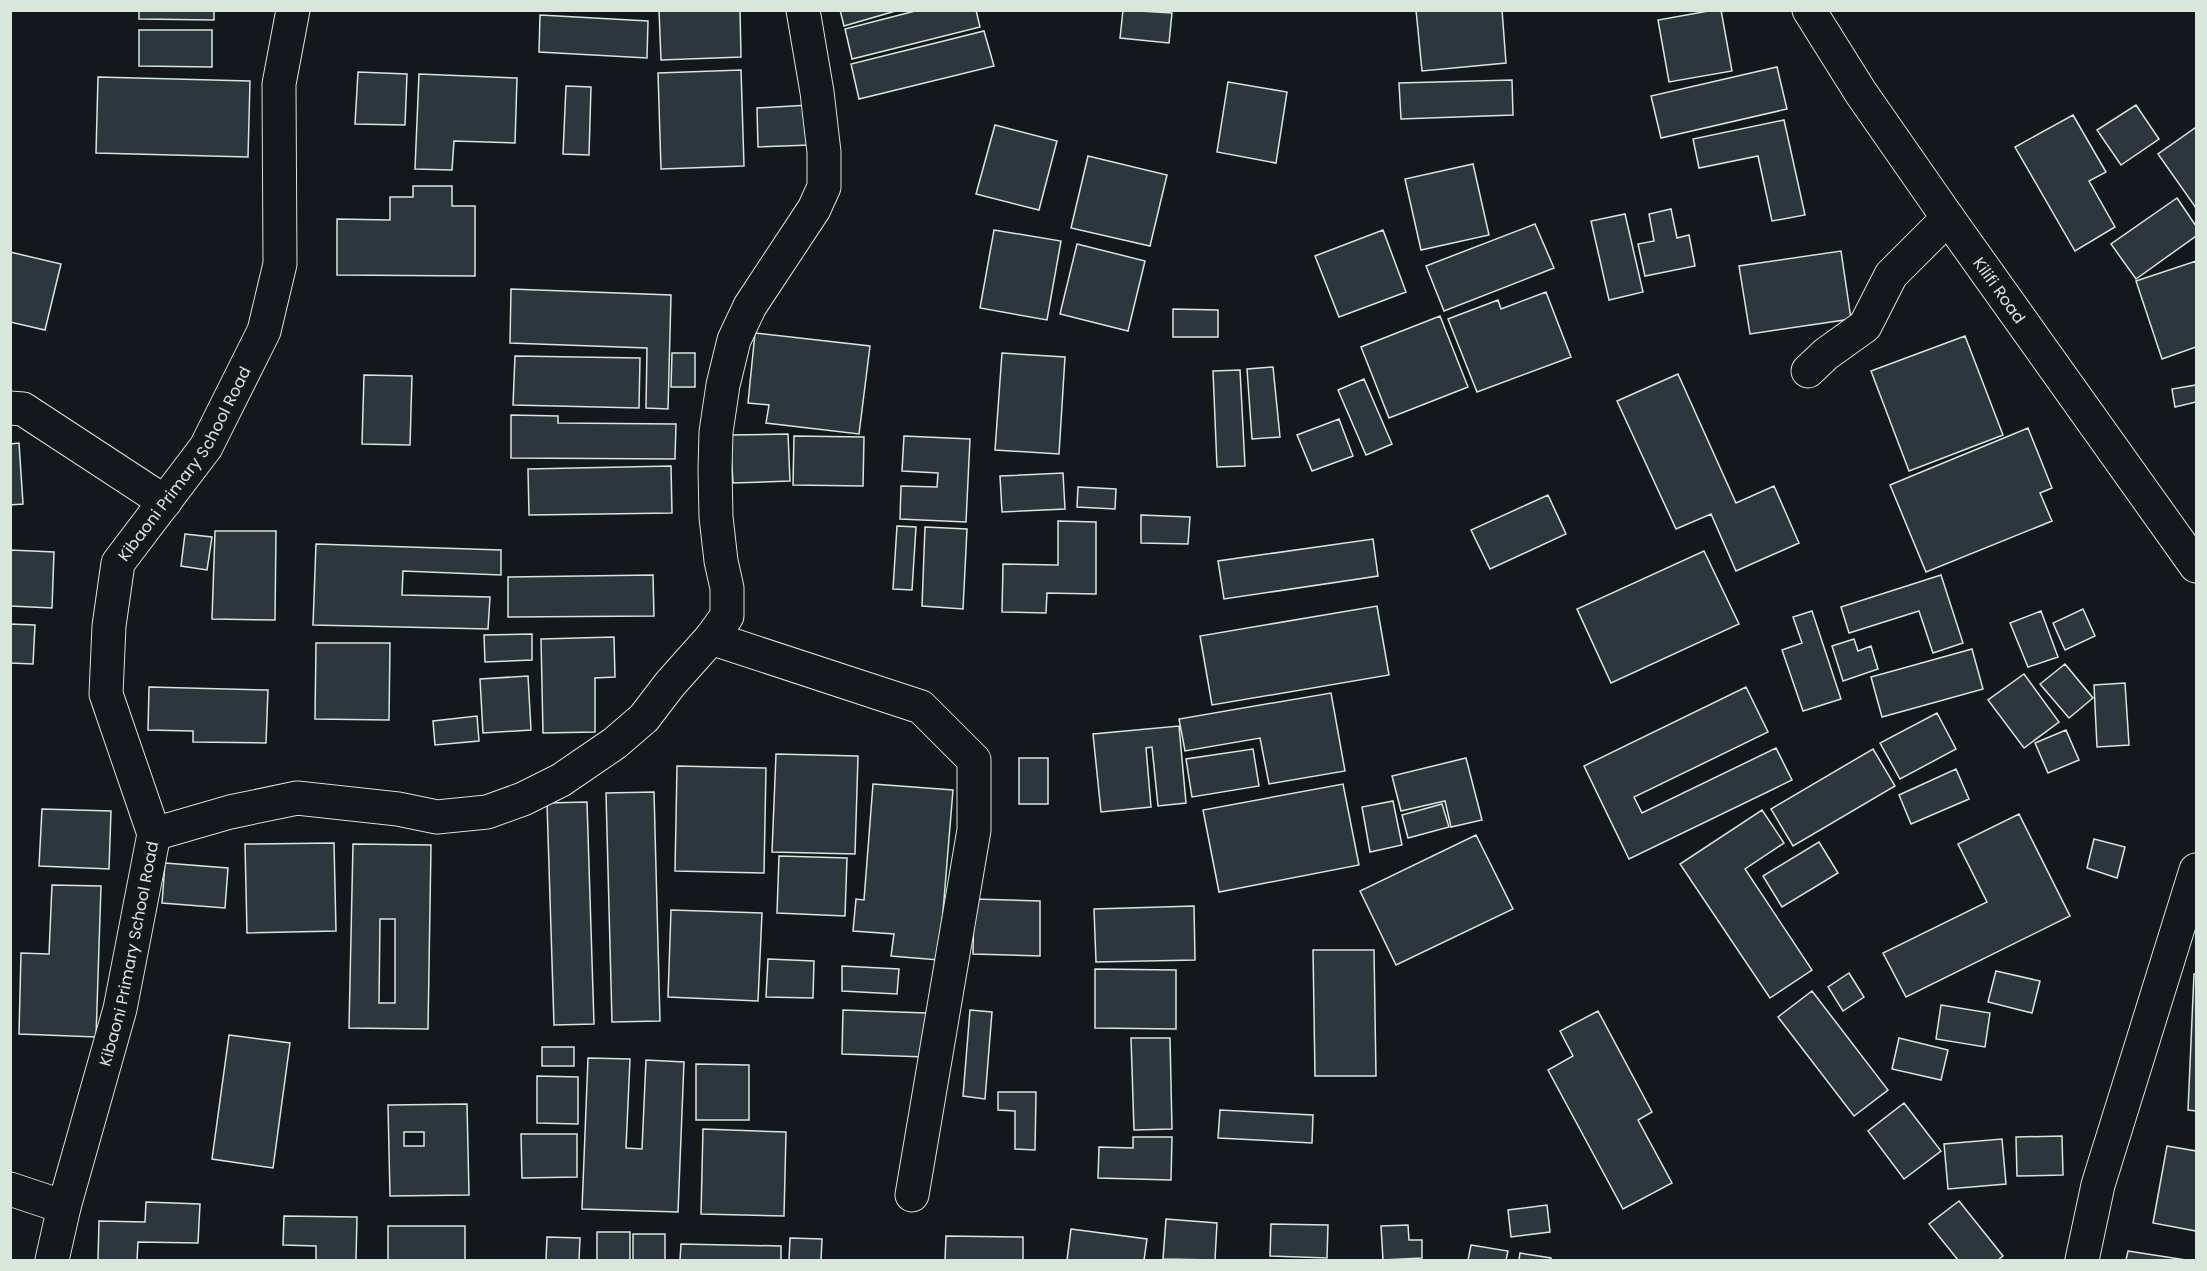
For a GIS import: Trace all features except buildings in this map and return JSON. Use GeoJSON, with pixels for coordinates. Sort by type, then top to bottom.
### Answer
{"type":"FeatureCollection","features":[{"type":"Feature","properties":{"kind":"street","name":"Kibaoni Primary School Road"},"geometry":{"type":"LineString","coordinates":[[52,1260],[64,1207],[120,1009],[154,834],[106,694],[109,626],[118,563],[206,447],[264,331],[280,264],[279,84],[293,10]]}},
{"type":"Feature","properties":{"kind":"street"},"geometry":{"type":"LineString","coordinates":[[154,834],[230,812],[297,798],[398,809],[437,817],[487,812],[523,799],[561,780],[615,743],[644,718],[670,684],[711,638],[727,616],[727,588],[716,517],[715,470],[723,385],[734,340],[750,306],[809,217],[824,186],[824,152],[817,92],[803,10]]}},
{"type":"Feature","properties":{"kind":"street","name":"Kilifi Road"},"geometry":{"type":"LineString","coordinates":[[1809,10],[1861,93],[1948,218],[2196,566]]}},
{"type":"Feature","properties":{"kind":"street"},"geometry":{"type":"LineString","coordinates":[[1808,371],[1826,354],[1865,326],[1891,275],[1948,218]]}},
{"type":"Feature","properties":{"kind":"street"},"geometry":{"type":"LineString","coordinates":[[10,408],[23,409],[165,502]]}},
{"type":"Feature","properties":{"kind":"street"},"geometry":{"type":"LineString","coordinates":[[711,638],[921,707],[974,760],[974,831],[912,1195]]}},
{"type":"Feature","properties":{"kind":"street"},"geometry":{"type":"LineString","coordinates":[[2082,1260],[2098,1185],[2196,870]]}},
{"type":"Feature","properties":{"kind":"street"},"geometry":{"type":"LineString","coordinates":[[10,1189],[64,1207]]}}]}
